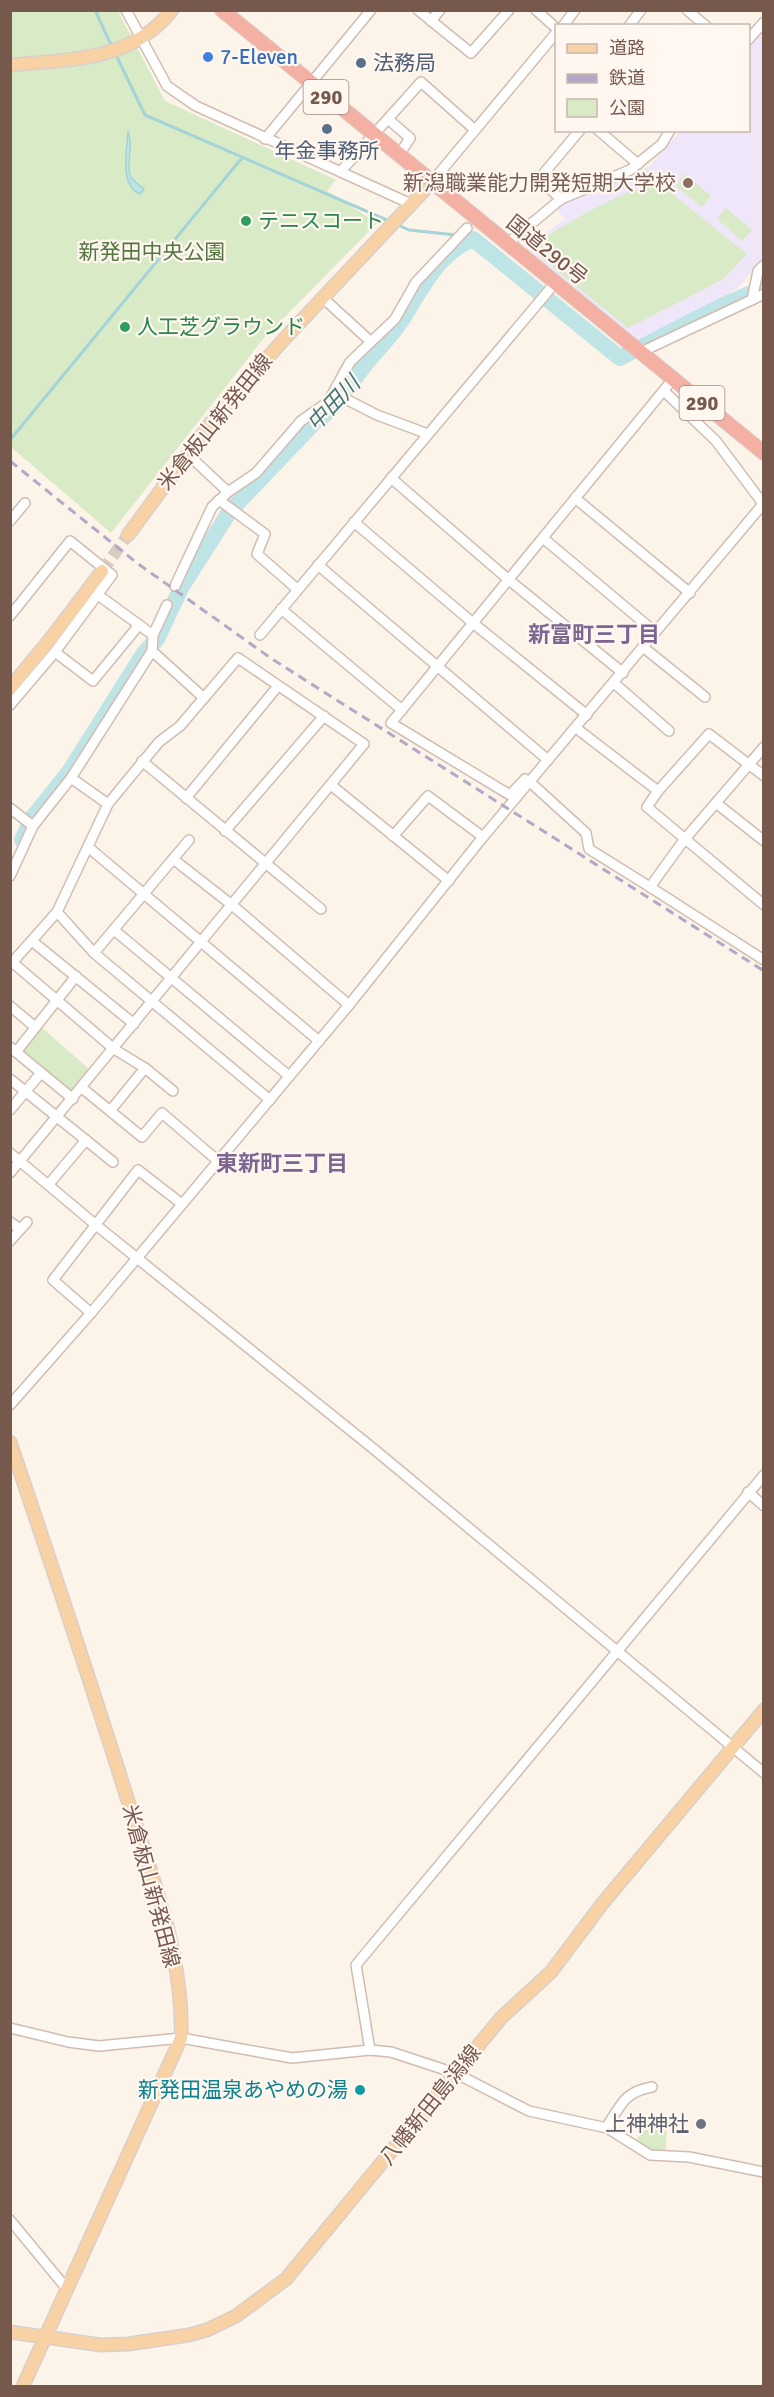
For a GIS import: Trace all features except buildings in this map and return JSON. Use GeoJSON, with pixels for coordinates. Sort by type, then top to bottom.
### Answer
{"type":"FeatureCollection","features":[{"type":"Feature","properties":{"kind":"highway","name":"国道290号"},"geometry":{"type":"LineString","coordinates":[[222,10],[764,453]]}},
{"type":"Feature","properties":{"kind":"main road"},"geometry":{"type":"LineString","coordinates":[[10,65],[111,53],[141,40],[163,22],[172,10]]}},
{"type":"Feature","properties":{"kind":"main road","name":"米倉板山新発田線"},"geometry":{"type":"LineString","coordinates":[[128,535],[218,413],[431,183]]}},
{"type":"Feature","properties":{"kind":"main road"},"geometry":{"type":"LineString","coordinates":[[10,688],[102,571]]}},
{"type":"Feature","properties":{"kind":"main road","name":"米倉板山新発田線"},"geometry":{"type":"LineString","coordinates":[[10,1442],[115,1758],[168,1931],[182,2010],[181,2038],[23,2386]]}},
{"type":"Feature","properties":{"kind":"main road","name":"八幡新田島潟線"},"geometry":{"type":"LineString","coordinates":[[10,2332],[102,2345],[128,2344],[189,2335],[207,2330],[236,2316],[286,2278],[501,2018],[551,1972],[602,1904],[764,1710]]}},
{"type":"Feature","properties":{"kind":"street"},"geometry":{"type":"LineString","coordinates":[[126,10],[167,86],[196,106],[411,204]]}},
{"type":"Feature","properties":{"kind":"street"},"geometry":{"type":"LineString","coordinates":[[265,139],[371,10]]}},
{"type":"Feature","properties":{"kind":"street"},"geometry":{"type":"LineString","coordinates":[[417,10],[471,53],[509,10]]}},
{"type":"Feature","properties":{"kind":"street"},"geometry":{"type":"LineString","coordinates":[[431,21],[440,10]]}},
{"type":"Feature","properties":{"kind":"street"},"geometry":{"type":"LineString","coordinates":[[536,10],[555,27]]}},
{"type":"Feature","properties":{"kind":"street"},"geometry":{"type":"LineString","coordinates":[[564,24],[575,10]]}},
{"type":"Feature","properties":{"kind":"street"},"geometry":{"type":"LineString","coordinates":[[630,24],[641,10]]}},
{"type":"Feature","properties":{"kind":"street"},"geometry":{"type":"LineString","coordinates":[[687,10],[704,24]]}},
{"type":"Feature","properties":{"kind":"street"},"geometry":{"type":"LineString","coordinates":[[750,38],[764,22]]}},
{"type":"Feature","properties":{"kind":"street"},"geometry":{"type":"LineString","coordinates":[[431,183],[555,34]]}},
{"type":"Feature","properties":{"kind":"street"},"geometry":{"type":"LineString","coordinates":[[341,171],[421,82],[476,130]]}},
{"type":"Feature","properties":{"kind":"street"},"geometry":{"type":"LineString","coordinates":[[388,119],[410,138],[399,155]]}},
{"type":"Feature","properties":{"kind":"street"},"geometry":{"type":"LineString","coordinates":[[561,199],[539,179],[578,132]]}},
{"type":"Feature","properties":{"kind":"street"},"geometry":{"type":"LineString","coordinates":[[600,132],[638,164]]}},
{"type":"Feature","properties":{"kind":"street"},"geometry":{"type":"LineString","coordinates":[[507,244],[561,199],[630,170],[662,144],[669,132]]}},
{"type":"Feature","properties":{"kind":"street"},"geometry":{"type":"LineString","coordinates":[[175,586],[212,507],[228,492],[256,473],[301,421],[328,402],[350,362],[395,319],[408,300],[416,282],[467,228]]}},
{"type":"Feature","properties":{"kind":"street"},"geometry":{"type":"LineString","coordinates":[[752,300],[761,268]]}},
{"type":"Feature","properties":{"kind":"street"},"geometry":{"type":"LineString","coordinates":[[260,635],[555,283]]}},
{"type":"Feature","properties":{"kind":"street"},"geometry":{"type":"LineString","coordinates":[[635,348],[764,294]]}},
{"type":"Feature","properties":{"kind":"street"},"geometry":{"type":"LineString","coordinates":[[323,298],[370,341]]}},
{"type":"Feature","properties":{"kind":"street"},"geometry":{"type":"LineString","coordinates":[[673,379],[391,723],[510,795],[525,779],[531,782],[586,833],[589,849],[764,960]]}},
{"type":"Feature","properties":{"kind":"street"},"geometry":{"type":"LineString","coordinates":[[10,1405],[91,1313],[270,1100],[483,837],[763,504],[716,441],[664,391]]}},
{"type":"Feature","properties":{"kind":"street"},"geometry":{"type":"LineString","coordinates":[[334,393],[377,415],[428,435]]}},
{"type":"Feature","properties":{"kind":"street"},"geometry":{"type":"LineString","coordinates":[[195,461],[228,492]]}},
{"type":"Feature","properties":{"kind":"street"},"geometry":{"type":"LineString","coordinates":[[391,478],[509,580],[623,673]]}},
{"type":"Feature","properties":{"kind":"street"},"geometry":{"type":"LineString","coordinates":[[575,498],[690,593]]}},
{"type":"Feature","properties":{"kind":"street"},"geometry":{"type":"LineString","coordinates":[[219,500],[265,534],[257,554],[297,589]]}},
{"type":"Feature","properties":{"kind":"street"},"geometry":{"type":"LineString","coordinates":[[10,521],[25,503]]}},
{"type":"Feature","properties":{"kind":"street"},"geometry":{"type":"LineString","coordinates":[[354,522],[473,623],[587,715]]}},
{"type":"Feature","properties":{"kind":"street"},"geometry":{"type":"LineString","coordinates":[[543,538],[655,632]]}},
{"type":"Feature","properties":{"kind":"street"},"geometry":{"type":"LineString","coordinates":[[10,616],[70,541],[112,575],[55,652],[10,705]]}},
{"type":"Feature","properties":{"kind":"street"},"geometry":{"type":"LineString","coordinates":[[318,565],[548,760]]}},
{"type":"Feature","properties":{"kind":"street"},"geometry":{"type":"LineString","coordinates":[[98,595],[153,635]]}},
{"type":"Feature","properties":{"kind":"street"},"geometry":{"type":"LineString","coordinates":[[10,876],[33,826],[71,778],[152,651],[153,635],[167,605]]}},
{"type":"Feature","properties":{"kind":"street"},"geometry":{"type":"LineString","coordinates":[[281,609],[402,710]]}},
{"type":"Feature","properties":{"kind":"street"},"geometry":{"type":"LineString","coordinates":[[55,652],[93,681],[139,625]]}},
{"type":"Feature","properties":{"kind":"street"},"geometry":{"type":"LineString","coordinates":[[643,647],[705,697]]}},
{"type":"Feature","properties":{"kind":"street"},"geometry":{"type":"LineString","coordinates":[[152,651],[204,698]]}},
{"type":"Feature","properties":{"kind":"street"},"geometry":{"type":"LineString","coordinates":[[10,1173],[73,1099],[114,1049],[134,1024],[331,785],[364,744],[238,658],[180,726],[159,742],[142,761],[108,804],[57,912],[11,963],[114,1049],[145,1068],[173,1091]]}},
{"type":"Feature","properties":{"kind":"street"},"geometry":{"type":"LineString","coordinates":[[614,683],[669,731]]}},
{"type":"Feature","properties":{"kind":"street"},"geometry":{"type":"LineString","coordinates":[[186,798],[278,686]]}},
{"type":"Feature","properties":{"kind":"street"},"geometry":{"type":"LineString","coordinates":[[225,831],[324,716]]}},
{"type":"Feature","properties":{"kind":"street"},"geometry":{"type":"LineString","coordinates":[[576,728],[658,791]]}},
{"type":"Feature","properties":{"kind":"street"},"geometry":{"type":"LineString","coordinates":[[764,776],[709,734],[646,807],[764,905]]}},
{"type":"Feature","properties":{"kind":"street"},"geometry":{"type":"LineString","coordinates":[[650,887],[684,840],[764,747]]}},
{"type":"Feature","properties":{"kind":"street"},"geometry":{"type":"LineString","coordinates":[[142,761],[321,909]]}},
{"type":"Feature","properties":{"kind":"street"},"geometry":{"type":"LineString","coordinates":[[71,778],[108,804]]}},
{"type":"Feature","properties":{"kind":"street"},"geometry":{"type":"LineString","coordinates":[[331,785],[449,881]]}},
{"type":"Feature","properties":{"kind":"street"},"geometry":{"type":"LineString","coordinates":[[393,836],[428,796],[483,837]]}},
{"type":"Feature","properties":{"kind":"street"},"geometry":{"type":"LineString","coordinates":[[716,803],[764,841]]}},
{"type":"Feature","properties":{"kind":"street"},"geometry":{"type":"LineString","coordinates":[[10,808],[33,826]]}},
{"type":"Feature","properties":{"kind":"street"},"geometry":{"type":"LineString","coordinates":[[94,953],[189,840]]}},
{"type":"Feature","properties":{"kind":"street"},"geometry":{"type":"LineString","coordinates":[[88,847],[319,1041]]}},
{"type":"Feature","properties":{"kind":"street"},"geometry":{"type":"LineString","coordinates":[[173,858],[349,1005]]}},
{"type":"Feature","properties":{"kind":"street"},"geometry":{"type":"LineString","coordinates":[[57,912],[94,953],[270,1100]]}},
{"type":"Feature","properties":{"kind":"street"},"geometry":{"type":"LineString","coordinates":[[114,930],[289,1076]]}},
{"type":"Feature","properties":{"kind":"street"},"geometry":{"type":"LineString","coordinates":[[32,941],[134,1024]]}},
{"type":"Feature","properties":{"kind":"street"},"geometry":{"type":"LineString","coordinates":[[73,1099],[13,1049],[35,1027],[75,976]]}},
{"type":"Feature","properties":{"kind":"street"},"geometry":{"type":"LineString","coordinates":[[10,1006],[35,1027]]}},
{"type":"Feature","properties":{"kind":"street"},"geometry":{"type":"LineString","coordinates":[[110,1111],[145,1068]]}},
{"type":"Feature","properties":{"kind":"street"},"geometry":{"type":"LineString","coordinates":[[10,1110],[41,1073]]}},
{"type":"Feature","properties":{"kind":"street"},"geometry":{"type":"LineString","coordinates":[[10,1079],[113,1162]]}},
{"type":"Feature","properties":{"kind":"street"},"geometry":{"type":"LineString","coordinates":[[82,1088],[142,1137],[162,1113],[218,1161]]}},
{"type":"Feature","properties":{"kind":"street"},"geometry":{"type":"LineString","coordinates":[[49,1184],[86,1140]]}},
{"type":"Feature","properties":{"kind":"street"},"geometry":{"type":"LineString","coordinates":[[10,1153],[375,1450],[764,1773]]}},
{"type":"Feature","properties":{"kind":"street"},"geometry":{"type":"LineString","coordinates":[[91,1313],[52,1280],[138,1170],[182,1204]]}},
{"type":"Feature","properties":{"kind":"street"},"geometry":{"type":"LineString","coordinates":[[10,1222],[23,1226],[10,1241]]}},
{"type":"Feature","properties":{"kind":"street"},"geometry":{"type":"LineString","coordinates":[[370,2050],[356,1965],[764,1475]]}},
{"type":"Feature","properties":{"kind":"street"},"geometry":{"type":"LineString","coordinates":[[748,1492],[764,1506]]}},
{"type":"Feature","properties":{"kind":"street"},"geometry":{"type":"LineString","coordinates":[[10,2028],[68,2042],[99,2046],[181,2038],[292,2058],[370,2050],[392,2052],[455,2073],[529,2110],[606,2128],[650,2155],[689,2157],[764,2172]]}},
{"type":"Feature","properties":{"kind":"street"},"geometry":{"type":"LineString","coordinates":[[606,2128],[625,2099],[636,2090],[652,2087]]}},
{"type":"Feature","properties":{"kind":"street"},"geometry":{"type":"LineString","coordinates":[[10,2220],[67,2289]]}},
{"type":"Feature","properties":{"kind":"shaded area","name":"新潟職業能力開発短期大学校"},"geometry":{"type":"Polygon","coordinates":[[[763,31],[763,258],[738,288],[637,343],[524,249],[565,219],[556,209],[568,201],[650,166],[679,132],[750,132],[750,48],[763,31]]]}},
{"type":"Feature","properties":{"kind":"green space","name":"新発田中央公園"},"geometry":{"type":"Polygon","coordinates":[[[11,11],[118,11],[165,101],[336,180],[327,191],[377,223],[263,339],[111,533],[11,447],[11,11]]]}},
{"type":"Feature","properties":{"kind":"green space"},"geometry":{"type":"Polygon","coordinates":[[[685,174],[711,196],[702,207],[676,186],[685,174]]]}},
{"type":"Feature","properties":{"kind":"green space"},"geometry":{"type":"Polygon","coordinates":[[[660,184],[747,254],[722,280],[628,328],[529,248],[611,200],[629,192],[660,184]]]}},
{"type":"Feature","properties":{"kind":"green space"},"geometry":{"type":"Polygon","coordinates":[[[726,208],[752,230],[742,241],[717,219],[726,208]]]}},
{"type":"Feature","properties":{"kind":"green space"},"geometry":{"type":"Polygon","coordinates":[[[41,1027],[89,1069],[71,1091],[23,1051],[41,1027]]]}},
{"type":"Feature","properties":{"kind":"green space"},"geometry":{"type":"Polygon","coordinates":[[[657,2116],[667,2132],[665,2155],[650,2155],[633,2143],[657,2116]]]}},
{"type":"Feature","properties":{"kind":"water"},"geometry":{"type":"Polygon","coordinates":[[[128,131],[130,138],[129,170],[133,179],[144,189],[140,194],[133,190],[127,175],[128,131]]]}},
{"type":"Feature","properties":{"kind":"waterway"},"geometry":{"type":"LineString","coordinates":[[95,10],[112,47]]}},
{"type":"Feature","properties":{"kind":"waterway"},"geometry":{"type":"LineString","coordinates":[[115,53],[145,115],[389,221]]}},
{"type":"Feature","properties":{"kind":"waterway"},"geometry":{"type":"LineString","coordinates":[[10,440],[241,159]]}},
{"type":"Feature","properties":{"kind":"waterway"},"geometry":{"type":"LineString","coordinates":[[398,225],[409,230],[456,235]]}},
{"type":"Feature","properties":{"kind":"waterway","name":"中田川"},"geometry":{"type":"LineString","coordinates":[[463,236],[473,239]]}},
{"type":"Feature","properties":{"kind":"waterway","name":"中田川"},"geometry":{"type":"LineString","coordinates":[[22,840],[32,818],[69,772],[144,653],[157,639],[181,588],[230,511],[337,402],[398,326],[424,285],[450,253],[473,239],[620,358],[721,306],[764,288]]}},
{"type":"Feature","properties":{"kind":"tunnel"},"geometry":{"type":"LineString","coordinates":[[102,571],[128,535]]}},
{"type":"Feature","properties":{"kind":"railway"},"geometry":{"type":"LineString","coordinates":[[10,461],[137,563],[272,659],[764,971]]}},
{"type":"Feature","properties":{"kind":"place","name":"7-Eleven"},"geometry":{"type":"Point","coordinates":[208,57]}},
{"type":"Feature","properties":{"kind":"place","name":"法務局"},"geometry":{"type":"Point","coordinates":[361,63]}},
{"type":"Feature","properties":{"kind":"place","name":"年金事務所"},"geometry":{"type":"Point","coordinates":[327,129]}},
{"type":"Feature","properties":{"kind":"place","name":"新潟職業能力開発短期大学校"},"geometry":{"type":"Point","coordinates":[688,183]}},
{"type":"Feature","properties":{"kind":"place","name":"テニスコート"},"geometry":{"type":"Point","coordinates":[246,221]}},
{"type":"Feature","properties":{"kind":"place","name":"人工芝グラウンド"},"geometry":{"type":"Point","coordinates":[125,327]}},
{"type":"Feature","properties":{"kind":"place","name":"新発田温泉あやめの湯"},"geometry":{"type":"Point","coordinates":[360,2090]}},
{"type":"Feature","properties":{"kind":"place","name":"上神神社"},"geometry":{"type":"Point","coordinates":[701,2124]}},
{"type":"Feature","properties":{"kind":"district","name":"新富町三丁目"},"geometry":{"type":"Point","coordinates":[594,634]}},
{"type":"Feature","properties":{"kind":"district","name":"東新町三丁目"},"geometry":{"type":"Point","coordinates":[282,1163]}}]}
